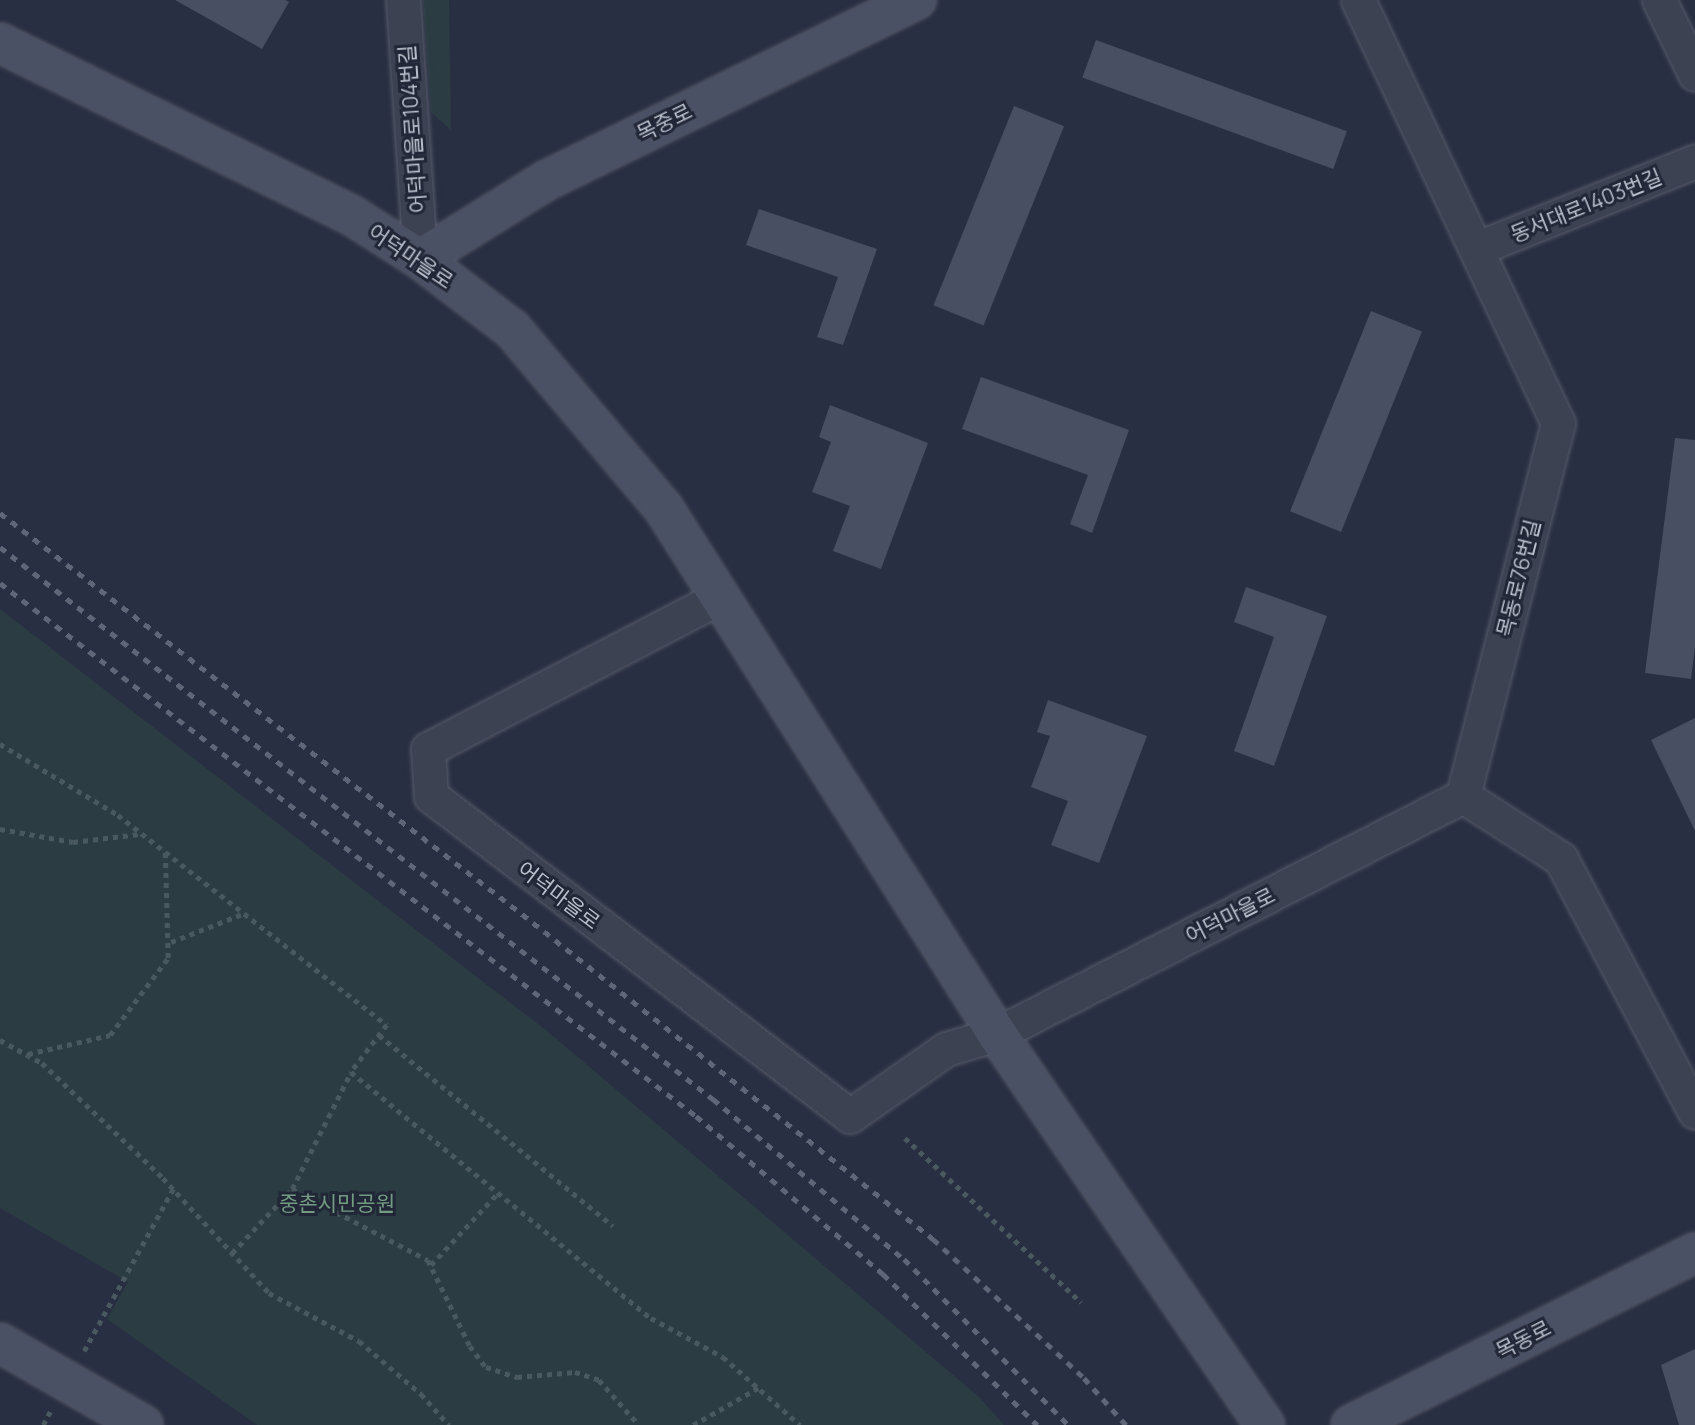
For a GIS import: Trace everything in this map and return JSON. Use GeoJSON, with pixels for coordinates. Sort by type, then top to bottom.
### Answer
{"type":"FeatureCollection","features":[{"type":"Feature","properties":{"kind":"main road","name":"목중로"},"geometry":{"type":"LineString","coordinates":[[420,259],[547,180],[916,0]]}},
{"type":"Feature","properties":{"kind":"main road","name":"어덕마을로"},"geometry":{"type":"LineString","coordinates":[[0,43],[351,215],[420,259],[512,329],[664,509],[997,1034],[1265,1425]]}},
{"type":"Feature","properties":{"kind":"main road","name":"목동로"},"geometry":{"type":"LineString","coordinates":[[1351,1425],[1695,1253]]}},
{"type":"Feature","properties":{"kind":"main road"},"geometry":{"type":"LineString","coordinates":[[0,1343],[143,1425]]}},
{"type":"Feature","properties":{"kind":"street","name":"어덕마을로104번길"},"geometry":{"type":"LineString","coordinates":[[403,0],[420,259]]}},
{"type":"Feature","properties":{"kind":"street","name":"목동로76번길"},"geometry":{"type":"LineString","coordinates":[[1358,0],[1478,248],[1558,423],[1463,796]]}},
{"type":"Feature","properties":{"kind":"street"},"geometry":{"type":"LineString","coordinates":[[1660,0],[1695,74]]}},
{"type":"Feature","properties":{"kind":"street","name":"동서대로1403번길"},"geometry":{"type":"LineString","coordinates":[[1478,248],[1695,161]]}},
{"type":"Feature","properties":{"kind":"street","name":"어덕마을로"},"geometry":{"type":"LineString","coordinates":[[718,598],[428,749],[431,796],[850,1116],[946,1049],[997,1034],[1463,796]]}},
{"type":"Feature","properties":{"kind":"street"},"geometry":{"type":"LineString","coordinates":[[1463,796],[1561,859],[1691,1096]]}},
{"type":"Feature","properties":{"kind":"path"},"geometry":{"type":"LineString","coordinates":[[0,744],[142,834],[387,1025],[351,1072],[292,1189],[232,1253]]}},
{"type":"Feature","properties":{"kind":"path"},"geometry":{"type":"LineString","coordinates":[[0,829],[73,842],[142,834]]}},
{"type":"Feature","properties":{"kind":"path"},"geometry":{"type":"LineString","coordinates":[[27,1055],[110,1035],[168,958],[171,942],[164,851]]}},
{"type":"Feature","properties":{"kind":"path"},"geometry":{"type":"LineString","coordinates":[[171,942],[245,914]]}},
{"type":"Feature","properties":{"kind":"path"},"geometry":{"type":"LineString","coordinates":[[379,1035],[612,1226]]}},
{"type":"Feature","properties":{"kind":"path"},"geometry":{"type":"LineString","coordinates":[[0,1040],[42,1063],[173,1189],[269,1293],[359,1341],[421,1394],[449,1425]]}},
{"type":"Feature","properties":{"kind":"path"},"geometry":{"type":"LineString","coordinates":[[351,1072],[651,1318],[723,1357],[800,1425]]}},
{"type":"Feature","properties":{"kind":"path"},"geometry":{"type":"LineString","coordinates":[[905,1138],[1082,1302]]}},
{"type":"Feature","properties":{"kind":"path"},"geometry":{"type":"LineString","coordinates":[[43,1425],[173,1189]]}},
{"type":"Feature","properties":{"kind":"path"},"geometry":{"type":"LineString","coordinates":[[292,1189],[386,1235],[431,1265],[470,1346],[486,1367],[517,1377],[575,1372],[599,1380],[615,1393],[639,1425]]}},
{"type":"Feature","properties":{"kind":"path"},"geometry":{"type":"LineString","coordinates":[[431,1265],[498,1193]]}},
{"type":"Feature","properties":{"kind":"path"},"geometry":{"type":"LineString","coordinates":[[693,1425],[758,1388]]}},
{"type":"Feature","properties":{"kind":"green space"},"geometry":{"type":"Polygon","coordinates":[[[423,0],[449,0],[451,130],[431,112],[423,0]]]}},
{"type":"Feature","properties":{"kind":"green space","name":"중촌시민공원"},"geometry":{"type":"Polygon","coordinates":[[[0,609],[547,1031],[979,1397],[1004,1425],[257,1425],[107,1319],[128,1282],[0,1208],[0,609]]]}},
{"type":"Feature","properties":{"kind":"building"},"geometry":{"type":"Polygon","coordinates":[[[175,0],[285,0],[289,2],[262,49],[175,0]]]}},
{"type":"Feature","properties":{"kind":"building"},"geometry":{"type":"Polygon","coordinates":[[[1096,40],[1347,131],[1333,169],[1082,78],[1096,40]]]}},
{"type":"Feature","properties":{"kind":"building"},"geometry":{"type":"Polygon","coordinates":[[[1014,106],[1064,126],[984,326],[933,305],[1014,106]]]}},
{"type":"Feature","properties":{"kind":"building"},"geometry":{"type":"Polygon","coordinates":[[[759,209],[877,249],[843,345],[817,337],[838,277],[746,245],[759,209]]]}},
{"type":"Feature","properties":{"kind":"building"},"geometry":{"type":"Polygon","coordinates":[[[1371,311],[1422,332],[1341,532],[1290,511],[1371,311]]]}},
{"type":"Feature","properties":{"kind":"building"},"geometry":{"type":"Polygon","coordinates":[[[981,377],[1129,430],[1092,533],[1070,524],[1088,475],[962,429],[981,377]]]}},
{"type":"Feature","properties":{"kind":"building"},"geometry":{"type":"Polygon","coordinates":[[[830,405],[928,443],[881,569],[833,551],[850,506],[812,492],[831,442],[819,437],[830,405]]]}},
{"type":"Feature","properties":{"kind":"building"},"geometry":{"type":"Polygon","coordinates":[[[1675,438],[1695,440],[1695,647],[1691,679],[1645,673],[1675,438]]]}},
{"type":"Feature","properties":{"kind":"building"},"geometry":{"type":"Polygon","coordinates":[[[1246,587],[1327,616],[1274,766],[1234,751],[1274,637],[1234,622],[1246,587]]]}},
{"type":"Feature","properties":{"kind":"building"},"geometry":{"type":"Polygon","coordinates":[[[1048,700],[1147,736],[1099,863],[1051,845],[1068,801],[1031,787],[1050,736],[1037,732],[1048,700]]]}},
{"type":"Feature","properties":{"kind":"building"},"geometry":{"type":"Polygon","coordinates":[[[1695,718],[1695,831],[1651,740],[1695,718]]]}},
{"type":"Feature","properties":{"kind":"building"},"geometry":{"type":"Polygon","coordinates":[[[1695,1349],[1695,1425],[1679,1425],[1661,1365],[1695,1349]]]}},
{"type":"Feature","properties":{"kind":"railway"},"geometry":{"type":"LineString","coordinates":[[0,513],[522,914],[933,1239],[1084,1378],[1126,1425]]}},
{"type":"Feature","properties":{"kind":"railway"},"geometry":{"type":"LineString","coordinates":[[0,547],[713,1099],[904,1259],[1068,1425]]}},
{"type":"Feature","properties":{"kind":"railway"},"geometry":{"type":"LineString","coordinates":[[0,583],[696,1116],[883,1274],[1037,1425]]}}]}
